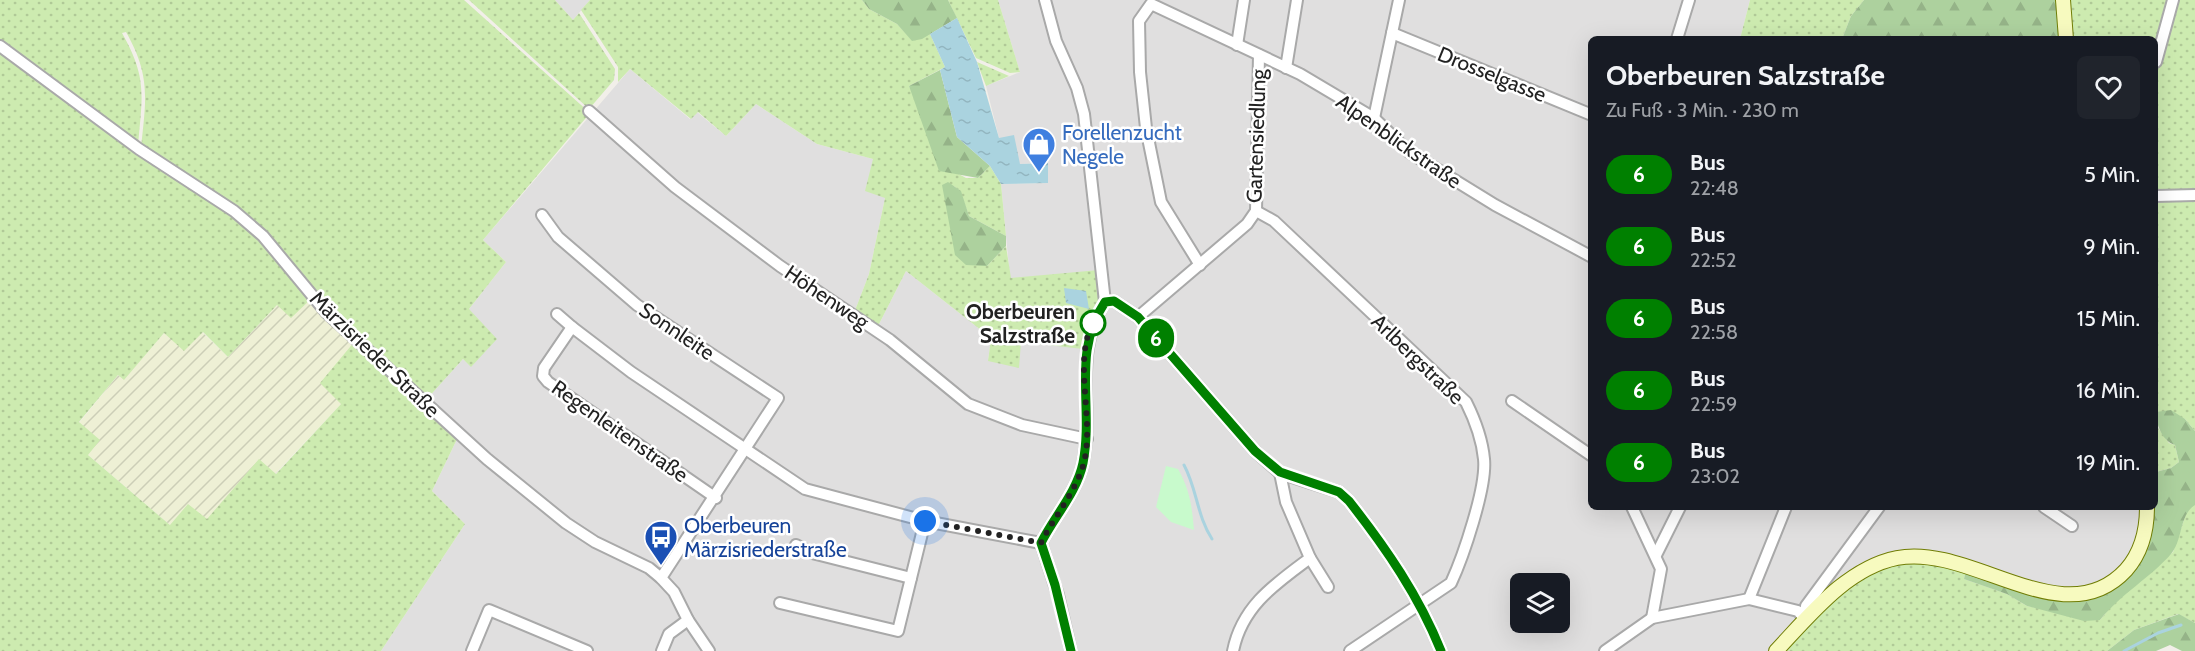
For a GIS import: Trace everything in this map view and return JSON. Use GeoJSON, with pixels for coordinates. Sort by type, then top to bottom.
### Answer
{"type":"FeatureCollection","features":[{"type":"Feature","properties":{"kind":"main road"},"geometry":{"type":"LineString","coordinates":[[2063,0],[2066,36]]}},
{"type":"Feature","properties":{"kind":"main road"},"geometry":{"type":"LineString","coordinates":[[1776,651],[1848,580],[1875,564],[1898,558],[1926,555],[1952,561],[2039,591],[2064,595],[2103,588],[2120,577],[2132,564],[2141,548],[2147,527],[2147,510]]}},
{"type":"Feature","properties":{"kind":"street"},"geometry":{"type":"LineString","coordinates":[[1045,0],[1056,41],[1077,88],[1084,114],[1105,302],[1091,327],[1086,344],[1087,439],[1083,465],[1071,492],[1053,518],[1041,543],[1055,585],[1071,651]]}},
{"type":"Feature","properties":{"kind":"street"},"geometry":{"type":"LineString","coordinates":[[1237,45],[1244,0]]}},
{"type":"Feature","properties":{"kind":"street"},"geometry":{"type":"LineString","coordinates":[[1286,68],[1297,0]]}},
{"type":"Feature","properties":{"kind":"street"},"geometry":{"type":"LineString","coordinates":[[1374,118],[1399,0]]}},
{"type":"Feature","properties":{"kind":"street"},"geometry":{"type":"LineString","coordinates":[[1677,0],[1688,2],[1678,36]]}},
{"type":"Feature","properties":{"kind":"street"},"geometry":{"type":"LineString","coordinates":[[2158,55],[2173,0]]}},
{"type":"Feature","properties":{"kind":"street","name":"Gartensiedlung"},"geometry":{"type":"LineString","coordinates":[[1200,265],[1161,202],[1146,128],[1140,72],[1139,21],[1151,4],[1237,45]]}},
{"type":"Feature","properties":{"kind":"street","name":"Drosselgasse"},"geometry":{"type":"LineString","coordinates":[[1392,33],[1588,113]]}},
{"type":"Feature","properties":{"kind":"street","name":"Alpenblickstraße"},"geometry":{"type":"LineString","coordinates":[[1237,45],[1286,68],[1374,118],[1409,152],[1495,206],[1588,255]]}},
{"type":"Feature","properties":{"kind":"street","name":"Märzisrieder Straße"},"geometry":{"type":"LineString","coordinates":[[0,46],[139,149],[234,211],[263,236],[326,312],[487,459],[566,523],[595,542],[649,568],[661,578],[674,592],[688,620],[708,651]]}},
{"type":"Feature","properties":{"kind":"street","name":"Gartensiedlung"},"geometry":{"type":"LineString","coordinates":[[1138,317],[1247,224],[1256,211],[1259,55]]}},
{"type":"Feature","properties":{"kind":"street","name":"Höhenweg"},"geometry":{"type":"LineString","coordinates":[[590,111],[675,187],[780,266],[890,340],[968,404],[1022,425],[1087,439]]}},
{"type":"Feature","properties":{"kind":"street"},"geometry":{"type":"LineString","coordinates":[[2158,196],[2195,195]]}},
{"type":"Feature","properties":{"kind":"street","name":"Arlbergstraße"},"geometry":{"type":"LineString","coordinates":[[1256,211],[1274,221],[1458,394],[1466,402],[1479,429],[1484,460],[1484,479],[1459,566],[1451,583],[1350,651]]}},
{"type":"Feature","properties":{"kind":"street","name":"Sonnleite"},"geometry":{"type":"LineString","coordinates":[[542,215],[558,237],[637,305],[778,398],[716,498],[661,578]]}},
{"type":"Feature","properties":{"kind":"street"},"geometry":{"type":"LineString","coordinates":[[1105,302],[1114,301],[1138,317],[1255,451],[1280,472],[1339,492],[1349,501],[1400,569],[1441,651]]}},
{"type":"Feature","properties":{"kind":"street"},"geometry":{"type":"LineString","coordinates":[[557,314],[631,372],[805,489],[925,521],[1041,543]]}},
{"type":"Feature","properties":{"kind":"street","name":"Regenleitenstraße"},"geometry":{"type":"LineString","coordinates":[[572,327],[544,368],[543,376],[548,382],[716,498]]}},
{"type":"Feature","properties":{"kind":"street"},"geometry":{"type":"LineString","coordinates":[[1512,401],[1588,453]]}},
{"type":"Feature","properties":{"kind":"street"},"geometry":{"type":"LineString","coordinates":[[1280,472],[1286,502],[1310,558],[1328,587]]}},
{"type":"Feature","properties":{"kind":"street"},"geometry":{"type":"LineString","coordinates":[[1634,510],[1661,569],[1652,618]]}},
{"type":"Feature","properties":{"kind":"street"},"geometry":{"type":"LineString","coordinates":[[1656,555],[1678,510]]}},
{"type":"Feature","properties":{"kind":"street"},"geometry":{"type":"LineString","coordinates":[[1749,599],[1785,510]]}},
{"type":"Feature","properties":{"kind":"street"},"geometry":{"type":"LineString","coordinates":[[1805,620],[1806,606],[1877,510]]}},
{"type":"Feature","properties":{"kind":"street"},"geometry":{"type":"LineString","coordinates":[[2048,510],[2072,526]]}},
{"type":"Feature","properties":{"kind":"street"},"geometry":{"type":"LineString","coordinates":[[780,603],[898,631],[925,521]]}},
{"type":"Feature","properties":{"kind":"street"},"geometry":{"type":"LineString","coordinates":[[796,545],[812,553],[910,578]]}},
{"type":"Feature","properties":{"kind":"street"},"geometry":{"type":"LineString","coordinates":[[1233,651],[1237,629],[1265,592],[1310,558]]}},
{"type":"Feature","properties":{"kind":"street"},"geometry":{"type":"LineString","coordinates":[[1612,649],[1652,618],[1749,599],[1798,611],[1805,620]]}},
{"type":"Feature","properties":{"kind":"street"},"geometry":{"type":"LineString","coordinates":[[472,651],[489,610],[587,651]]}},
{"type":"Feature","properties":{"kind":"street"},"geometry":{"type":"LineString","coordinates":[[662,651],[669,634],[688,620]]}},
{"type":"Feature","properties":{"kind":"shaded area"},"geometry":{"type":"Polygon","coordinates":[[[555,0],[590,0],[573,20],[555,0]]]}},
{"type":"Feature","properties":{"kind":"shaded area"},"geometry":{"type":"Polygon","coordinates":[[[998,0],[1750,0],[1741,36],[1588,36],[1588,510],[2143,510],[2144,527],[2129,562],[2102,585],[1771,651],[381,651],[465,524],[432,491],[458,437],[426,400],[463,359],[471,366],[469,309],[506,262],[483,240],[630,69],[690,119],[697,112],[726,136],[756,104],[817,144],[873,159],[885,198],[869,274],[854,313],[877,328],[906,271],[991,338],[988,361],[1010,278],[1001,184],[1048,183],[1048,163],[1020,164],[999,138],[986,86],[1020,72],[998,0]]]}},
{"type":"Feature","properties":{"kind":"green space"},"geometry":{"type":"Polygon","coordinates":[[[0,0],[464,0],[590,113],[483,240],[506,262],[469,309],[497,339],[471,367],[463,359],[426,400],[327,310],[263,234],[141,148],[145,88],[140,62],[126,32],[122,33],[140,76],[142,100],[138,146],[0,43],[0,0]]]}},
{"type":"Feature","properties":{"kind":"green space"},"geometry":{"type":"Polygon","coordinates":[[[469,0],[555,0],[573,20],[579,13],[615,69],[614,80],[589,109],[469,0]]]}},
{"type":"Feature","properties":{"kind":"green space"},"geometry":{"type":"Polygon","coordinates":[[[590,0],[862,0],[869,9],[897,24],[912,40],[930,34],[945,67],[909,86],[955,172],[966,178],[978,178],[990,166],[1001,184],[1006,236],[969,216],[960,191],[954,186],[987,266],[1006,246],[1011,278],[1099,270],[1103,302],[1090,325],[1083,349],[1021,342],[1019,368],[988,361],[991,338],[906,271],[877,328],[854,313],[869,274],[885,198],[865,191],[873,159],[817,144],[756,104],[726,136],[698,112],[691,119],[630,69],[618,82],[618,67],[581,10],[590,0]]]}},
{"type":"Feature","properties":{"kind":"green space"},"geometry":{"type":"Polygon","coordinates":[[[862,0],[948,0],[957,18],[922,39],[912,41],[897,24],[869,9],[862,0]]]}},
{"type":"Feature","properties":{"kind":"green space"},"geometry":{"type":"Polygon","coordinates":[[[948,0],[998,0],[1020,72],[1010,73],[976,58],[948,0]]]}},
{"type":"Feature","properties":{"kind":"green space"},"geometry":{"type":"Polygon","coordinates":[[[1750,0],[1864,0],[1851,16],[1843,36],[1741,36],[1750,0]]]}},
{"type":"Feature","properties":{"kind":"green space"},"geometry":{"type":"Polygon","coordinates":[[[1864,0],[2058,0],[2062,36],[1843,36],[1851,16],[1864,0]]]}},
{"type":"Feature","properties":{"kind":"green space"},"geometry":{"type":"Polygon","coordinates":[[[2069,0],[2171,0],[2158,48],[2158,36],[2073,36],[2069,0]]]}},
{"type":"Feature","properties":{"kind":"green space"},"geometry":{"type":"Polygon","coordinates":[[[2175,0],[2195,0],[2195,431],[2185,419],[2158,412],[2158,62],[2175,0]]]}},
{"type":"Feature","properties":{"kind":"green space"},"geometry":{"type":"Polygon","coordinates":[[[0,48],[233,213],[261,238],[311,299],[291,318],[277,305],[228,357],[203,332],[184,351],[164,333],[124,380],[118,375],[79,422],[100,440],[88,455],[170,525],[188,504],[207,519],[259,459],[276,474],[341,404],[320,383],[355,341],[458,437],[432,491],[465,524],[381,651],[0,651],[0,48]]]}},
{"type":"Feature","properties":{"kind":"green space"},"geometry":{"type":"Polygon","coordinates":[[[977,62],[1009,76],[986,86],[977,62]]]}},
{"type":"Feature","properties":{"kind":"green space"},"geometry":{"type":"Polygon","coordinates":[[[940,70],[957,137],[990,166],[978,178],[939,171],[909,86],[940,70]]]}},
{"type":"Feature","properties":{"kind":"green space"},"geometry":{"type":"Polygon","coordinates":[[[948,182],[961,191],[969,216],[1006,236],[1006,246],[987,266],[966,265],[955,255],[942,185],[948,182]]]}},
{"type":"Feature","properties":{"kind":"green space"},"geometry":{"type":"Polygon","coordinates":[[[311,299],[355,341],[342,403],[275,474],[259,460],[207,520],[170,525],[88,455],[79,423],[118,375],[124,379],[164,333],[202,332],[228,357],[277,305],[311,299]]]}},
{"type":"Feature","properties":{"kind":"green space"},"geometry":{"type":"Polygon","coordinates":[[[2171,410],[2185,419],[2195,431],[2195,505],[2186,515],[2178,542],[2171,554],[2100,620],[2084,621],[2027,606],[2007,594],[1964,579],[1966,571],[2038,594],[2122,580],[2151,510],[2158,510],[2158,471],[2171,468],[2179,462],[2175,445],[2163,436],[2159,427],[2158,412],[2171,410]]]}},
{"type":"Feature","properties":{"kind":"green space"},"geometry":{"type":"Polygon","coordinates":[[[2158,428],[2169,443],[2175,445],[2179,462],[2171,468],[2158,471],[2158,428]]]}},
{"type":"Feature","properties":{"kind":"green space"},"geometry":{"type":"Polygon","coordinates":[[[1166,466],[1178,469],[1182,477],[1190,499],[1194,530],[1171,522],[1156,507],[1166,466]]]}},
{"type":"Feature","properties":{"kind":"green space"},"geometry":{"type":"Polygon","coordinates":[[[2192,505],[2195,505],[2195,623],[2178,614],[2134,630],[2107,651],[1782,651],[1850,583],[1876,568],[1925,559],[1966,571],[1964,579],[2007,594],[2027,606],[2100,620],[2117,599],[2173,552],[2186,514],[2192,505]]]}},
{"type":"Feature","properties":{"kind":"green space"},"geometry":{"type":"Polygon","coordinates":[[[2179,614],[2195,623],[2195,651],[2182,651],[2170,645],[2156,651],[2107,651],[2134,630],[2179,614]]]}},
{"type":"Feature","properties":{"kind":"water"},"geometry":{"type":"Polygon","coordinates":[[[957,18],[977,62],[999,138],[1014,135],[1020,164],[1048,163],[1048,183],[1001,184],[990,166],[957,137],[940,70],[945,67],[930,34],[957,18]]]}},
{"type":"Feature","properties":{"kind":"water"},"geometry":{"type":"Polygon","coordinates":[[[1064,288],[1086,291],[1089,309],[1066,303],[1064,288]]]}},
{"type":"Feature","properties":{"kind":"waterway"},"geometry":{"type":"LineString","coordinates":[[1184,465],[1203,521],[1212,539]]}},
{"type":"Feature","properties":{"kind":"waterway"},"geometry":{"type":"LineString","coordinates":[[2124,651],[2158,633],[2181,625]]}},
{"type":"Feature","properties":{"kind":"bus line","name":"6"},"geometry":{"type":"LineString","coordinates":[[1071,651],[1071,643],[1055,585],[1041,543],[1053,518],[1071,492],[1083,465],[1087,439],[1086,344],[1099,311],[1105,302],[1114,301],[1124,305],[1138,317],[1255,451],[1280,472],[1339,492],[1349,501],[1400,569],[1441,651]]}},
{"type":"Feature","properties":{"kind":"place","name":"Forellenzucht Negele"},"geometry":{"type":"Point","coordinates":[1039,173]}},
{"type":"Feature","properties":{"kind":"place","name":"Oberbeuren Salzstraße"},"geometry":{"type":"Point","coordinates":[1093,323]}},
{"type":"Feature","properties":{"kind":"place","name":"Oberbeuren Märzisriederstraße"},"geometry":{"type":"Point","coordinates":[661,566]}},
{"type":"Feature","properties":{"kind":"route"},"geometry":{"type":"LineString","coordinates":[[925,521],[1041,543],[1053,518],[1071,492],[1083,465],[1087,439],[1086,344],[1093,323]]}}]}
